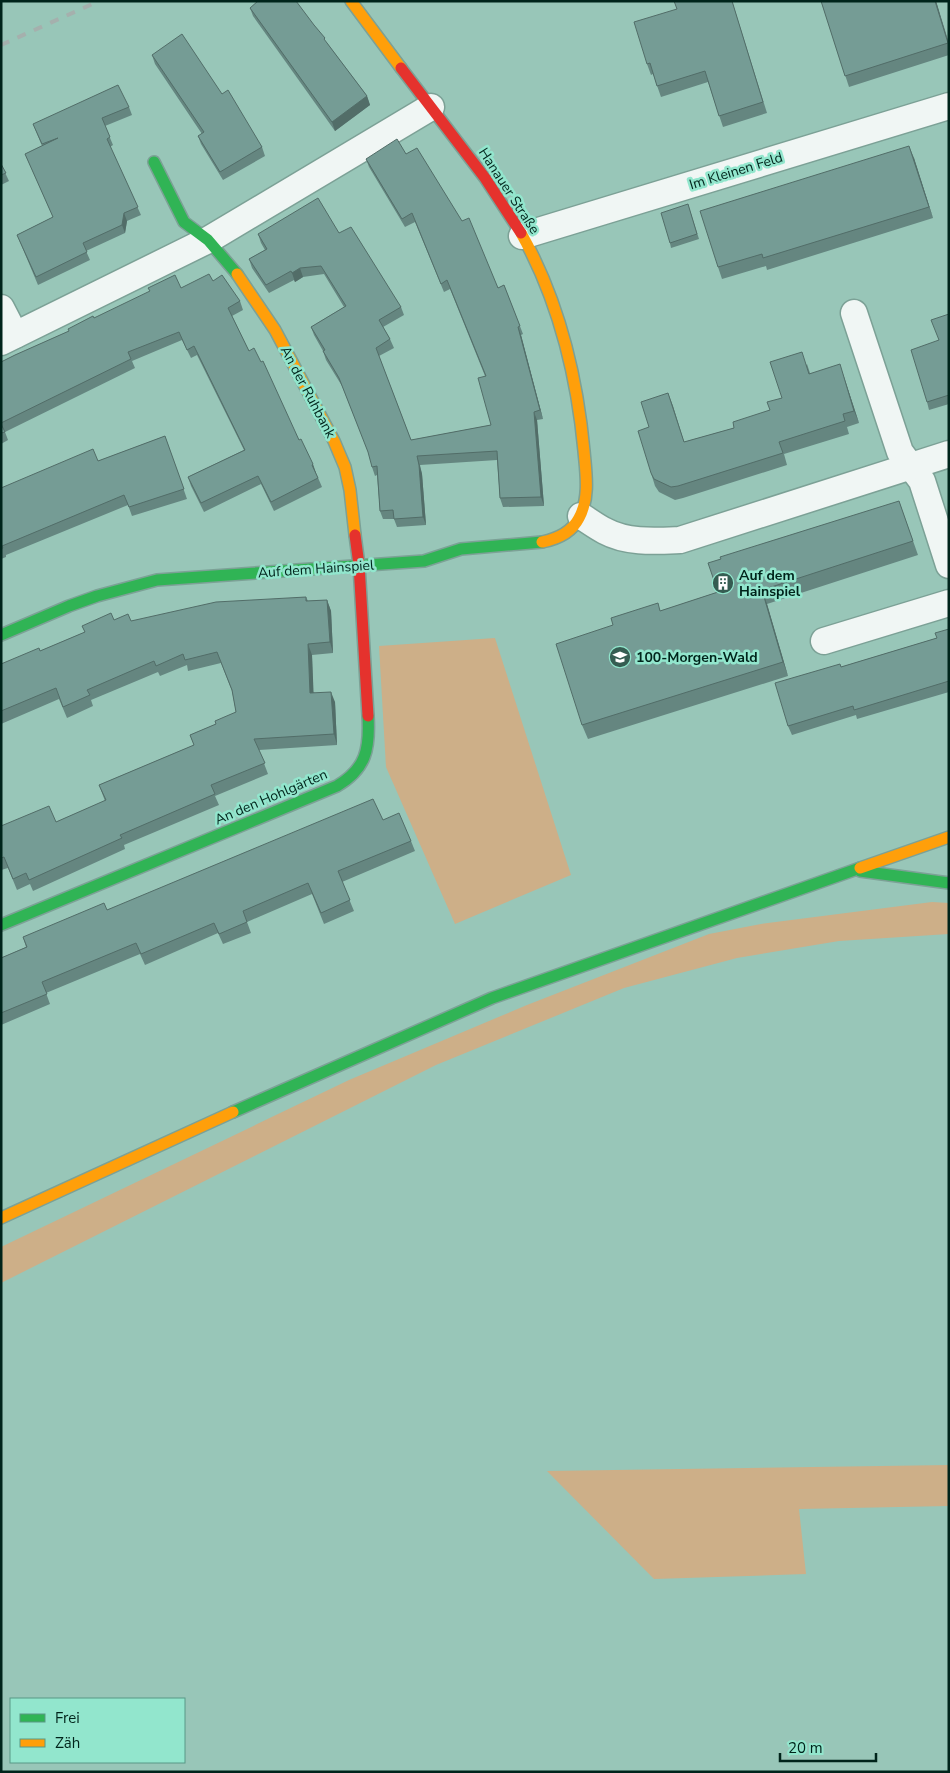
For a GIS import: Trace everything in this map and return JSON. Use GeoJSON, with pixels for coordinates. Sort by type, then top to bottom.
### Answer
{"type":"FeatureCollection","features":[{"type":"Feature","properties":{"kind":"street","name":"Hanauer Straße"},"geometry":{"type":"LineString","coordinates":[[351,1],[486,181],[522,236],[539,273],[566,347],[577,391],[586,472],[585,496],[581,516]]}},
{"type":"Feature","properties":{"kind":"street","name":"Im Kleinen Feld"},"geometry":{"type":"LineString","coordinates":[[522,236],[949,106]]}},
{"type":"Feature","properties":{"kind":"street"},"geometry":{"type":"LineString","coordinates":[[1,308],[8,338],[208,240],[431,107]]}},
{"type":"Feature","properties":{"kind":"street","name":"An der Ruhbank"},"geometry":{"type":"LineString","coordinates":[[154,162],[184,222],[208,240],[242,280],[275,330],[334,441],[345,467],[350,490],[359,565]]}},
{"type":"Feature","properties":{"kind":"street"},"geometry":{"type":"LineString","coordinates":[[854,313],[900,452],[922,481],[949,565]]}},
{"type":"Feature","properties":{"kind":"street"},"geometry":{"type":"LineString","coordinates":[[581,516],[606,532],[629,538],[650,541],[680,540],[949,454]]}},
{"type":"Feature","properties":{"kind":"street","name":"Auf dem Hainspiel"},"geometry":{"type":"LineString","coordinates":[[1,635],[83,601],[157,580],[424,561],[460,549],[542,542],[560,537],[573,527],[581,516]]}},
{"type":"Feature","properties":{"kind":"street","name":"An den Hohlgärten"},"geometry":{"type":"LineString","coordinates":[[1,925],[326,792],[346,782],[357,771],[364,761],[369,734],[359,565]]}},
{"type":"Feature","properties":{"kind":"street"},"geometry":{"type":"LineString","coordinates":[[824,641],[949,602]]}},
{"type":"Feature","properties":{"kind":"street"},"geometry":{"type":"LineString","coordinates":[[1,1218],[340,1064],[492,998],[949,837]]}},
{"type":"Feature","properties":{"kind":"street"},"geometry":{"type":"LineString","coordinates":[[853,871],[949,883]]}},
{"type":"Feature","properties":{"kind":"shaded area"},"geometry":{"type":"Polygon","coordinates":[[[495,638],[571,875],[455,924],[386,767],[379,646],[495,638]]]}},
{"type":"Feature","properties":{"kind":"shaded area"},"geometry":{"type":"Polygon","coordinates":[[[932,902],[949,903],[949,934],[839,941],[737,958],[624,988],[436,1065],[1,1283],[1,1247],[349,1080],[527,1005],[709,934],[761,924],[932,902]]]}},
{"type":"Feature","properties":{"kind":"shaded area"},"geometry":{"type":"Polygon","coordinates":[[[949,1465],[949,1506],[799,1509],[806,1574],[654,1579],[547,1471],[949,1465]]]}},
{"type":"Feature","properties":{"kind":"building"},"geometry":{"type":"Polygon","coordinates":[[[258,1],[296,1],[367,96],[332,122],[250,8],[258,1]]]}},
{"type":"Feature","properties":{"kind":"building"},"geometry":{"type":"Polygon","coordinates":[[[674,1],[732,1],[763,102],[719,116],[705,71],[657,86],[650,63],[647,64],[634,22],[677,9],[674,1]]]}},
{"type":"Feature","properties":{"kind":"building"},"geometry":{"type":"Polygon","coordinates":[[[821,1],[935,1],[948,43],[845,76],[821,1]]]}},
{"type":"Feature","properties":{"kind":"building"},"geometry":{"type":"Polygon","coordinates":[[[182,34],[222,94],[228,90],[262,147],[220,172],[198,136],[204,132],[152,55],[182,34]]]}},
{"type":"Feature","properties":{"kind":"building"},"geometry":{"type":"Polygon","coordinates":[[[118,85],[129,107],[102,118],[110,137],[107,139],[138,207],[124,213],[122,225],[83,243],[87,252],[36,277],[17,235],[53,217],[25,154],[58,138],[42,144],[33,124],[118,85]]]}},
{"type":"Feature","properties":{"kind":"building"},"geometry":{"type":"Polygon","coordinates":[[[397,139],[406,154],[417,148],[462,221],[469,218],[498,288],[504,285],[520,326],[518,327],[540,410],[534,412],[541,497],[500,498],[497,451],[417,456],[423,517],[394,519],[393,510],[380,511],[377,466],[372,467],[339,378],[311,327],[346,306],[321,266],[300,268],[292,273],[291,271],[266,285],[249,259],[267,249],[258,234],[318,198],[339,233],[351,227],[401,307],[379,320],[390,339],[376,348],[411,440],[491,425],[478,378],[486,376],[447,280],[441,284],[412,213],[402,219],[366,159],[397,139]]]}},
{"type":"Feature","properties":{"kind":"building"},"geometry":{"type":"Polygon","coordinates":[[[909,146],[929,207],[763,258],[762,254],[718,267],[700,211],[909,146]]]}},
{"type":"Feature","properties":{"kind":"building"},"geometry":{"type":"Polygon","coordinates":[[[1,164],[6,173],[1,175],[1,164]]]}},
{"type":"Feature","properties":{"kind":"building"},"geometry":{"type":"Polygon","coordinates":[[[688,204],[697,234],[670,243],[661,213],[688,204]]]}},
{"type":"Feature","properties":{"kind":"building"},"geometry":{"type":"Polygon","coordinates":[[[209,274],[213,281],[222,275],[240,301],[228,308],[249,351],[254,348],[261,362],[263,361],[318,478],[271,502],[258,476],[201,503],[188,477],[245,450],[194,346],[187,350],[179,332],[128,352],[131,359],[1,423],[1,362],[69,331],[68,329],[93,316],[94,318],[150,291],[148,288],[175,275],[181,288],[209,274]]]}},
{"type":"Feature","properties":{"kind":"building"},"geometry":{"type":"Polygon","coordinates":[[[949,314],[949,395],[927,402],[911,350],[939,340],[931,320],[949,314]]]}},
{"type":"Feature","properties":{"kind":"building"},"geometry":{"type":"Polygon","coordinates":[[[802,352],[809,374],[840,364],[854,411],[843,414],[845,421],[779,442],[783,453],[678,486],[671,487],[654,479],[638,431],[649,427],[641,402],[668,393],[684,442],[734,428],[733,422],[770,410],[767,402],[782,398],[770,362],[802,352]]]}},
{"type":"Feature","properties":{"kind":"building"},"geometry":{"type":"Polygon","coordinates":[[[1,424],[5,432],[1,433],[1,424]]]}},
{"type":"Feature","properties":{"kind":"building"},"geometry":{"type":"Polygon","coordinates":[[[165,436],[184,489],[129,507],[124,495],[2,546],[3,548],[1,549],[1,488],[93,449],[98,461],[165,436]]]}},
{"type":"Feature","properties":{"kind":"building"},"geometry":{"type":"Polygon","coordinates":[[[899,501],[913,541],[762,590],[783,662],[582,725],[556,644],[613,625],[611,618],[658,603],[660,611],[718,592],[708,563],[721,559],[720,557],[899,501]]]}},
{"type":"Feature","properties":{"kind":"building"},"geometry":{"type":"Polygon","coordinates":[[[306,597],[306,601],[327,600],[330,642],[308,644],[310,693],[331,692],[334,734],[254,739],[265,763],[211,785],[215,794],[120,835],[122,838],[29,880],[26,873],[13,879],[4,857],[1,858],[1,826],[49,806],[56,822],[106,800],[99,785],[194,745],[190,735],[216,724],[215,721],[236,712],[232,690],[217,652],[185,660],[183,654],[156,666],[154,661],[87,690],[90,695],[63,707],[56,688],[1,711],[1,664],[39,648],[40,651],[85,632],[82,626],[111,613],[114,620],[128,614],[131,621],[216,602],[306,597]]]}},
{"type":"Feature","properties":{"kind":"building"},"geometry":{"type":"Polygon","coordinates":[[[949,629],[949,681],[854,710],[853,706],[788,726],[775,683],[840,664],[841,667],[937,638],[935,633],[949,629]]]}},
{"type":"Feature","properties":{"kind":"building"},"geometry":{"type":"Polygon","coordinates":[[[373,799],[383,820],[399,813],[411,841],[338,871],[350,900],[321,913],[308,883],[243,911],[247,922],[219,934],[214,923],[141,954],[136,943],[42,982],[47,994],[1,1013],[1,958],[27,947],[23,937],[104,903],[107,910],[373,799]]]}},
{"type":"Feature","properties":{"kind":"railway"},"geometry":{"type":"LineString","coordinates":[[1,45],[99,1]]}},
{"type":"Feature","properties":{"kind":"traffic: fast"},"geometry":{"type":"LineString","coordinates":[[154,162],[184,222],[208,240],[237,274]]}},
{"type":"Feature","properties":{"kind":"traffic: fast"},"geometry":{"type":"LineString","coordinates":[[1,635],[97,596],[157,580],[424,561],[461,549],[542,542]]}},
{"type":"Feature","properties":{"kind":"traffic: fast"},"geometry":{"type":"LineString","coordinates":[[1,925],[337,786],[354,773],[364,757],[368,738],[368,716]]}},
{"type":"Feature","properties":{"kind":"traffic: fast"},"geometry":{"type":"LineString","coordinates":[[233,1112],[492,998],[860,868]]}},
{"type":"Feature","properties":{"kind":"traffic: fast"},"geometry":{"type":"LineString","coordinates":[[860,871],[949,883]]}},
{"type":"Feature","properties":{"kind":"traffic: slow"},"geometry":{"type":"LineString","coordinates":[[351,1],[401,68]]}},
{"type":"Feature","properties":{"kind":"traffic: slow"},"geometry":{"type":"LineString","coordinates":[[521,233],[545,284],[564,339],[571,366],[581,423],[586,468],[585,502],[579,518],[564,534],[542,542]]}},
{"type":"Feature","properties":{"kind":"traffic: slow"},"geometry":{"type":"LineString","coordinates":[[237,274],[275,330],[334,441],[345,467],[350,490],[355,535]]}},
{"type":"Feature","properties":{"kind":"traffic: slow"},"geometry":{"type":"LineString","coordinates":[[860,868],[949,837]]}},
{"type":"Feature","properties":{"kind":"traffic: slow"},"geometry":{"type":"LineString","coordinates":[[1,1218],[233,1112]]}},
{"type":"Feature","properties":{"kind":"traffic: jam"},"geometry":{"type":"LineString","coordinates":[[401,68],[485,178],[521,233]]}},
{"type":"Feature","properties":{"kind":"traffic: jam"},"geometry":{"type":"LineString","coordinates":[[355,535],[359,565],[368,716]]}},
{"type":"Feature","properties":{"kind":"place","name":"Auf dem Hainspiel"},"geometry":{"type":"Point","coordinates":[723,583]}},
{"type":"Feature","properties":{"kind":"place","name":"100-Morgen-Wald"},"geometry":{"type":"Point","coordinates":[620,657]}}]}
